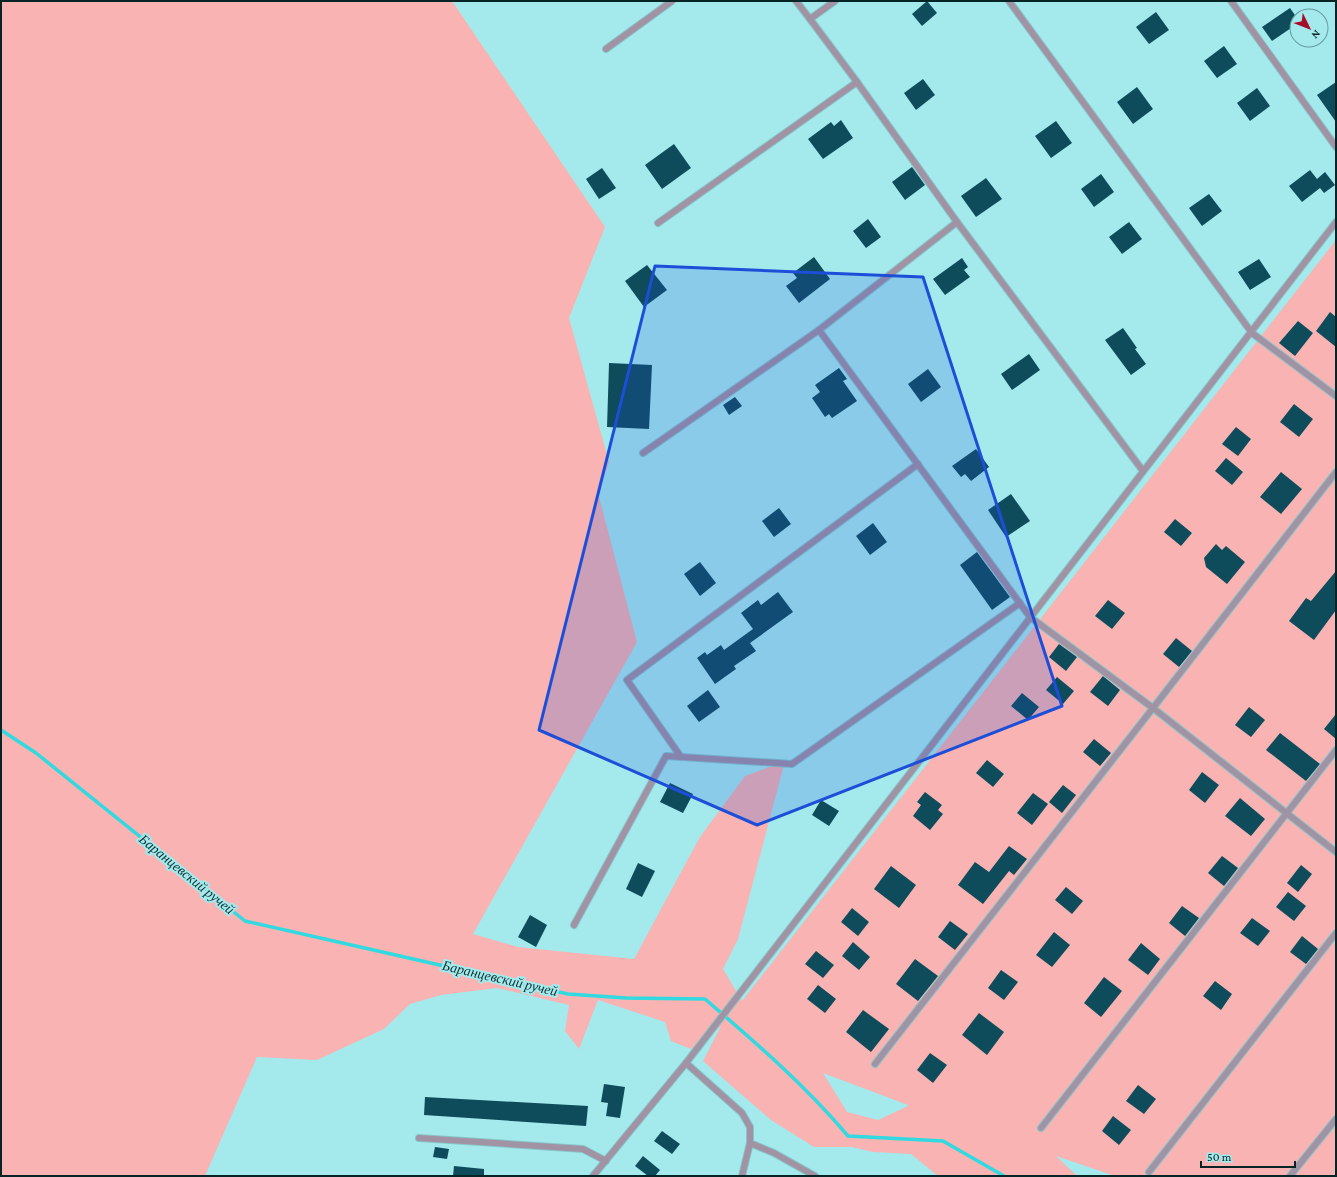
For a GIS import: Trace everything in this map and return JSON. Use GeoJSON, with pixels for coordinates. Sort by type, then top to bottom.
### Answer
{"type":"FeatureCollection","features":[{"type":"Feature","properties":{"kind":"lane"},"geometry":{"type":"LineString","coordinates":[[606,49],[672,1]]}},
{"type":"Feature","properties":{"kind":"lane"},"geometry":{"type":"LineString","coordinates":[[796,1],[857,82],[957,222],[1143,472]]}},
{"type":"Feature","properties":{"kind":"lane"},"geometry":{"type":"LineString","coordinates":[[810,19],[835,1]]}},
{"type":"Feature","properties":{"kind":"lane"},"geometry":{"type":"LineString","coordinates":[[1009,1],[1252,332],[1336,396]]}},
{"type":"Feature","properties":{"kind":"lane"},"geometry":{"type":"LineString","coordinates":[[1231,1],[1336,147]]}},
{"type":"Feature","properties":{"kind":"lane"},"geometry":{"type":"LineString","coordinates":[[658,223],[857,82]]}},
{"type":"Feature","properties":{"kind":"lane"},"geometry":{"type":"LineString","coordinates":[[643,452],[819,330],[957,222]]}},
{"type":"Feature","properties":{"kind":"lane"},"geometry":{"type":"LineString","coordinates":[[593,1176],[686,1063],[747,982],[1336,222]]}},
{"type":"Feature","properties":{"kind":"lane"},"geometry":{"type":"LineString","coordinates":[[819,330],[1030,616],[1153,708],[1336,852]]}},
{"type":"Feature","properties":{"kind":"lane"},"geometry":{"type":"LineString","coordinates":[[681,757],[627,680],[918,464]]}},
{"type":"Feature","properties":{"kind":"lane"},"geometry":{"type":"LineString","coordinates":[[875,1064],[1336,472]]}},
{"type":"Feature","properties":{"kind":"lane"},"geometry":{"type":"LineString","coordinates":[[574,925],[666,756],[792,764],[1020,603]]}},
{"type":"Feature","properties":{"kind":"lane"},"geometry":{"type":"LineString","coordinates":[[1041,1128],[1336,750]]}},
{"type":"Feature","properties":{"kind":"lane"},"geometry":{"type":"LineString","coordinates":[[1149,1172],[1336,933]]}},
{"type":"Feature","properties":{"kind":"lane"},"geometry":{"type":"LineString","coordinates":[[686,1063],[742,1113],[750,1127],[750,1143],[742,1176]]}},
{"type":"Feature","properties":{"kind":"lane"},"geometry":{"type":"LineString","coordinates":[[1290,1176],[1336,1119]]}},
{"type":"Feature","properties":{"kind":"lane"},"geometry":{"type":"LineString","coordinates":[[419,1138],[583,1150],[606,1161]]}},
{"type":"Feature","properties":{"kind":"lane"},"geometry":{"type":"LineString","coordinates":[[750,1143],[774,1153],[814,1176]]}},
{"type":"Feature","properties":{"kind":"highlighted area"},"geometry":{"type":"Polygon","coordinates":[[[655,266],[923,277],[1062,706],[757,825],[539,730],[655,266]]]}},
{"type":"Feature","properties":{"kind":"shaded area"},"geometry":{"type":"Polygon","coordinates":[[[1,1],[452,1],[605,227],[569,318],[609,462],[598,493],[637,642],[473,934],[518,947],[634,959],[700,837],[745,776],[785,761],[738,939],[723,969],[742,1001],[1336,240],[1336,1176],[1115,1176],[1056,1156],[1077,1176],[938,1176],[911,1154],[873,1152],[852,1147],[814,1147],[771,1120],[703,1061],[721,1026],[691,1049],[671,1041],[665,1022],[598,1000],[579,1049],[565,1031],[569,1005],[497,988],[441,995],[410,1004],[384,1029],[317,1060],[257,1057],[205,1176],[1,1176],[1,1]],[[823,1073],[847,1112],[878,1120],[908,1105],[823,1073]]]}},
{"type":"Feature","properties":{"kind":"building"},"geometry":{"type":"Polygon","coordinates":[[[927,1],[937,13],[922,26],[912,14],[927,1]]]}},
{"type":"Feature","properties":{"kind":"building"},"geometry":{"type":"Polygon","coordinates":[[[1289,9],[1289,29],[1272,41],[1262,27],[1289,9]]]}},
{"type":"Feature","properties":{"kind":"building"},"geometry":{"type":"Polygon","coordinates":[[[1156,12],[1169,30],[1149,44],[1136,27],[1156,12]]]}},
{"type":"Feature","properties":{"kind":"building"},"geometry":{"type":"Polygon","coordinates":[[[1224,46],[1237,64],[1217,78],[1204,61],[1224,46]]]}},
{"type":"Feature","properties":{"kind":"building"},"geometry":{"type":"Polygon","coordinates":[[[923,79],[935,95],[916,110],[904,93],[923,79]]]}},
{"type":"Feature","properties":{"kind":"building"},"geometry":{"type":"Polygon","coordinates":[[[1336,82],[1336,122],[1317,95],[1336,82]]]}},
{"type":"Feature","properties":{"kind":"building"},"geometry":{"type":"Polygon","coordinates":[[[1137,87],[1153,109],[1133,124],[1117,102],[1137,87]]]}},
{"type":"Feature","properties":{"kind":"building"},"geometry":{"type":"Polygon","coordinates":[[[1257,88],[1270,106],[1250,121],[1237,103],[1257,88]]]}},
{"type":"Feature","properties":{"kind":"building"},"geometry":{"type":"Polygon","coordinates":[[[841,120],[853,138],[823,159],[808,139],[831,122],[834,126],[841,120]]]}},
{"type":"Feature","properties":{"kind":"building"},"geometry":{"type":"Polygon","coordinates":[[[1056,121],[1072,143],[1051,158],[1035,136],[1056,121]]]}},
{"type":"Feature","properties":{"kind":"building"},"geometry":{"type":"Polygon","coordinates":[[[674,144],[691,168],[662,189],[645,165],[674,144]]]}},
{"type":"Feature","properties":{"kind":"building"},"geometry":{"type":"Polygon","coordinates":[[[912,167],[925,185],[905,200],[892,182],[912,167]]]}},
{"type":"Feature","properties":{"kind":"building"},"geometry":{"type":"Polygon","coordinates":[[[602,168],[616,188],[599,199],[586,179],[602,168]]]}},
{"type":"Feature","properties":{"kind":"building"},"geometry":{"type":"Polygon","coordinates":[[[1310,170],[1317,179],[1325,172],[1335,185],[1324,193],[1320,188],[1302,202],[1289,186],[1310,170]]]}},
{"type":"Feature","properties":{"kind":"building"},"geometry":{"type":"Polygon","coordinates":[[[1101,174],[1114,192],[1094,207],[1081,189],[1101,174]]]}},
{"type":"Feature","properties":{"kind":"building"},"geometry":{"type":"Polygon","coordinates":[[[986,178],[1002,199],[976,217],[961,196],[986,178]]]}},
{"type":"Feature","properties":{"kind":"building"},"geometry":{"type":"Polygon","coordinates":[[[1209,194],[1222,211],[1202,226],[1189,208],[1209,194]]]}},
{"type":"Feature","properties":{"kind":"building"},"geometry":{"type":"Polygon","coordinates":[[[868,219],[881,237],[866,248],[853,231],[868,219]]]}},
{"type":"Feature","properties":{"kind":"building"},"geometry":{"type":"Polygon","coordinates":[[[1129,222],[1142,239],[1122,254],[1109,237],[1129,222]]]}},
{"type":"Feature","properties":{"kind":"building"},"geometry":{"type":"Polygon","coordinates":[[[814,257],[830,279],[799,303],[786,286],[797,278],[793,273],[814,257]]]}},
{"type":"Feature","properties":{"kind":"building"},"geometry":{"type":"Polygon","coordinates":[[[962,258],[968,267],[964,270],[970,277],[945,295],[933,279],[962,258]]]}},
{"type":"Feature","properties":{"kind":"building"},"geometry":{"type":"Polygon","coordinates":[[[1259,259],[1271,277],[1250,290],[1238,272],[1259,259]]]}},
{"type":"Feature","properties":{"kind":"building"},"geometry":{"type":"Polygon","coordinates":[[[647,265],[667,290],[644,307],[625,281],[647,265]]]}},
{"type":"Feature","properties":{"kind":"building"},"geometry":{"type":"Polygon","coordinates":[[[1330,312],[1336,317],[1336,347],[1316,331],[1330,312]]]}},
{"type":"Feature","properties":{"kind":"building"},"geometry":{"type":"Polygon","coordinates":[[[1298,321],[1313,333],[1295,356],[1279,343],[1298,321]]]}},
{"type":"Feature","properties":{"kind":"building"},"geometry":{"type":"Polygon","coordinates":[[[1123,328],[1146,364],[1131,375],[1105,340],[1123,328]]]}},
{"type":"Feature","properties":{"kind":"building"},"geometry":{"type":"Polygon","coordinates":[[[1029,354],[1040,370],[1012,390],[1001,374],[1029,354]]]}},
{"type":"Feature","properties":{"kind":"building"},"geometry":{"type":"Polygon","coordinates":[[[609,363],[652,365],[649,429],[607,427],[609,363]]]}},
{"type":"Feature","properties":{"kind":"building"},"geometry":{"type":"Polygon","coordinates":[[[839,368],[847,379],[843,381],[857,401],[832,418],[829,414],[825,417],[812,398],[820,392],[815,385],[839,368]]]}},
{"type":"Feature","properties":{"kind":"building"},"geometry":{"type":"Polygon","coordinates":[[[928,369],[941,387],[921,402],[908,384],[928,369]]]}},
{"type":"Feature","properties":{"kind":"building"},"geometry":{"type":"Polygon","coordinates":[[[735,397],[742,406],[729,415],[723,405],[735,397]]]}},
{"type":"Feature","properties":{"kind":"building"},"geometry":{"type":"Polygon","coordinates":[[[1294,404],[1313,419],[1299,437],[1280,422],[1294,404]]]}},
{"type":"Feature","properties":{"kind":"building"},"geometry":{"type":"Polygon","coordinates":[[[1236,427],[1251,439],[1238,456],[1222,444],[1236,427]]]}},
{"type":"Feature","properties":{"kind":"building"},"geometry":{"type":"Polygon","coordinates":[[[976,449],[989,467],[971,481],[965,474],[961,477],[952,466],[976,449]]]}},
{"type":"Feature","properties":{"kind":"building"},"geometry":{"type":"Polygon","coordinates":[[[1226,458],[1243,472],[1232,485],[1215,471],[1226,458]]]}},
{"type":"Feature","properties":{"kind":"building"},"geometry":{"type":"Polygon","coordinates":[[[1281,472],[1302,489],[1281,514],[1260,497],[1281,472]]]}},
{"type":"Feature","properties":{"kind":"building"},"geometry":{"type":"Polygon","coordinates":[[[1011,494],[1030,521],[1006,537],[988,510],[1011,494]]]}},
{"type":"Feature","properties":{"kind":"building"},"geometry":{"type":"Polygon","coordinates":[[[779,508],[791,524],[774,537],[762,521],[779,508]]]}},
{"type":"Feature","properties":{"kind":"building"},"geometry":{"type":"Polygon","coordinates":[[[1175,519],[1192,533],[1181,546],[1164,532],[1175,519]]]}},
{"type":"Feature","properties":{"kind":"building"},"geometry":{"type":"Polygon","coordinates":[[[873,523],[887,542],[870,555],[856,536],[873,523]]]}},
{"type":"Feature","properties":{"kind":"building"},"geometry":{"type":"Polygon","coordinates":[[[1216,544],[1222,550],[1226,546],[1245,562],[1227,584],[1206,567],[1204,558],[1216,544]]]}},
{"type":"Feature","properties":{"kind":"building"},"geometry":{"type":"Polygon","coordinates":[[[977,552],[1010,597],[992,610],[960,565],[977,552]]]}},
{"type":"Feature","properties":{"kind":"building"},"geometry":{"type":"Polygon","coordinates":[[[700,562],[716,583],[700,596],[684,574],[700,562]]]}},
{"type":"Feature","properties":{"kind":"building"},"geometry":{"type":"Polygon","coordinates":[[[1336,571],[1336,610],[1314,640],[1289,621],[1306,598],[1311,601],[1336,571]]]}},
{"type":"Feature","properties":{"kind":"building"},"geometry":{"type":"Polygon","coordinates":[[[778,592],[793,612],[750,643],[756,651],[734,666],[736,669],[715,684],[697,658],[705,652],[707,655],[721,645],[724,650],[753,629],[741,613],[758,600],[761,605],[778,592]]]}},
{"type":"Feature","properties":{"kind":"building"},"geometry":{"type":"Polygon","coordinates":[[[1108,600],[1125,613],[1112,629],[1095,616],[1108,600]]]}},
{"type":"Feature","properties":{"kind":"building"},"geometry":{"type":"Polygon","coordinates":[[[1176,638],[1192,651],[1179,667],[1163,654],[1176,638]]]}},
{"type":"Feature","properties":{"kind":"building"},"geometry":{"type":"Polygon","coordinates":[[[1059,644],[1077,657],[1066,671],[1049,657],[1059,644]]]}},
{"type":"Feature","properties":{"kind":"building"},"geometry":{"type":"Polygon","coordinates":[[[1103,676],[1120,690],[1108,706],[1090,692],[1103,676]]]}},
{"type":"Feature","properties":{"kind":"building"},"geometry":{"type":"Polygon","coordinates":[[[1057,677],[1074,691],[1063,704],[1046,690],[1057,677]]]}},
{"type":"Feature","properties":{"kind":"building"},"geometry":{"type":"Polygon","coordinates":[[[708,690],[720,707],[699,722],[687,706],[708,690]]]}},
{"type":"Feature","properties":{"kind":"building"},"geometry":{"type":"Polygon","coordinates":[[[1022,693],[1039,707],[1028,720],[1011,706],[1022,693]]]}},
{"type":"Feature","properties":{"kind":"building"},"geometry":{"type":"Polygon","coordinates":[[[1249,707],[1265,720],[1251,737],[1235,725],[1249,707]]]}},
{"type":"Feature","properties":{"kind":"building"},"geometry":{"type":"Polygon","coordinates":[[[1336,714],[1336,739],[1324,729],[1336,714]]]}},
{"type":"Feature","properties":{"kind":"building"},"geometry":{"type":"Polygon","coordinates":[[[1280,733],[1320,764],[1306,781],[1266,750],[1280,733]]]}},
{"type":"Feature","properties":{"kind":"building"},"geometry":{"type":"Polygon","coordinates":[[[1094,739],[1111,753],[1100,766],[1083,752],[1094,739]]]}},
{"type":"Feature","properties":{"kind":"building"},"geometry":{"type":"Polygon","coordinates":[[[987,760],[1004,774],[993,787],[976,773],[987,760]]]}},
{"type":"Feature","properties":{"kind":"building"},"geometry":{"type":"Polygon","coordinates":[[[1202,772],[1219,785],[1205,803],[1189,790],[1202,772]]]}},
{"type":"Feature","properties":{"kind":"building"},"geometry":{"type":"Polygon","coordinates":[[[670,783],[693,794],[683,813],[660,802],[670,783]]]}},
{"type":"Feature","properties":{"kind":"building"},"geometry":{"type":"Polygon","coordinates":[[[1063,785],[1076,795],[1062,813],[1049,802],[1063,785]]]}},
{"type":"Feature","properties":{"kind":"building"},"geometry":{"type":"Polygon","coordinates":[[[925,792],[942,805],[938,810],[943,814],[930,830],[913,816],[921,805],[917,802],[925,792]]]}},
{"type":"Feature","properties":{"kind":"building"},"geometry":{"type":"Polygon","coordinates":[[[1033,793],[1048,804],[1032,825],[1017,813],[1033,793]]]}},
{"type":"Feature","properties":{"kind":"building"},"geometry":{"type":"Polygon","coordinates":[[[1240,798],[1265,819],[1251,836],[1225,816],[1240,798]]]}},
{"type":"Feature","properties":{"kind":"building"},"geometry":{"type":"Polygon","coordinates":[[[821,800],[839,811],[829,826],[812,815],[821,800]]]}},
{"type":"Feature","properties":{"kind":"building"},"geometry":{"type":"Polygon","coordinates":[[[1009,846],[1027,859],[1014,875],[1009,871],[983,904],[958,885],[975,862],[989,872],[1009,846]]]}},
{"type":"Feature","properties":{"kind":"building"},"geometry":{"type":"Polygon","coordinates":[[[1222,856],[1238,868],[1224,886],[1208,873],[1222,856]]]}},
{"type":"Feature","properties":{"kind":"building"},"geometry":{"type":"Polygon","coordinates":[[[638,863],[655,871],[642,897],[626,889],[638,863]]]}},
{"type":"Feature","properties":{"kind":"building"},"geometry":{"type":"Polygon","coordinates":[[[1301,865],[1312,874],[1298,892],[1287,883],[1301,865]]]}},
{"type":"Feature","properties":{"kind":"building"},"geometry":{"type":"Polygon","coordinates":[[[891,866],[916,885],[899,908],[874,889],[891,866]]]}},
{"type":"Feature","properties":{"kind":"building"},"geometry":{"type":"Polygon","coordinates":[[[1066,887],[1083,901],[1072,914],[1055,900],[1066,887]]]}},
{"type":"Feature","properties":{"kind":"building"},"geometry":{"type":"Polygon","coordinates":[[[1288,892],[1306,906],[1294,921],[1276,907],[1288,892]]]}},
{"type":"Feature","properties":{"kind":"building"},"geometry":{"type":"Polygon","coordinates":[[[1182,906],[1199,918],[1185,936],[1169,923],[1182,906]]]}},
{"type":"Feature","properties":{"kind":"building"},"geometry":{"type":"Polygon","coordinates":[[[852,908],[869,922],[858,936],[841,922],[852,908]]]}},
{"type":"Feature","properties":{"kind":"building"},"geometry":{"type":"Polygon","coordinates":[[[530,915],[547,925],[536,947],[518,937],[530,915]]]}},
{"type":"Feature","properties":{"kind":"building"},"geometry":{"type":"Polygon","coordinates":[[[1252,918],[1270,931],[1258,946],[1240,933],[1252,918]]]}},
{"type":"Feature","properties":{"kind":"building"},"geometry":{"type":"Polygon","coordinates":[[[950,921],[968,934],[955,950],[938,937],[950,921]]]}},
{"type":"Feature","properties":{"kind":"building"},"geometry":{"type":"Polygon","coordinates":[[[1054,932],[1070,945],[1052,967],[1036,955],[1054,932]]]}},
{"type":"Feature","properties":{"kind":"building"},"geometry":{"type":"Polygon","coordinates":[[[1302,936],[1318,949],[1306,964],[1290,952],[1302,936]]]}},
{"type":"Feature","properties":{"kind":"building"},"geometry":{"type":"Polygon","coordinates":[[[853,942],[870,957],[859,970],[842,956],[853,942]]]}},
{"type":"Feature","properties":{"kind":"building"},"geometry":{"type":"Polygon","coordinates":[[[1141,943],[1160,959],[1148,975],[1128,960],[1141,943]]]}},
{"type":"Feature","properties":{"kind":"building"},"geometry":{"type":"Polygon","coordinates":[[[816,951],[834,965],[823,978],[805,964],[816,951]]]}},
{"type":"Feature","properties":{"kind":"building"},"geometry":{"type":"Polygon","coordinates":[[[915,959],[938,976],[918,1001],[896,984],[915,959]]]}},
{"type":"Feature","properties":{"kind":"building"},"geometry":{"type":"Polygon","coordinates":[[[1001,970],[1018,982],[1004,1000],[988,988],[1001,970]]]}},
{"type":"Feature","properties":{"kind":"building"},"geometry":{"type":"Polygon","coordinates":[[[1104,977],[1122,991],[1101,1017],[1084,1003],[1104,977]]]}},
{"type":"Feature","properties":{"kind":"building"},"geometry":{"type":"Polygon","coordinates":[[[1215,981],[1232,994],[1221,1010],[1203,996],[1215,981]]]}},
{"type":"Feature","properties":{"kind":"building"},"geometry":{"type":"Polygon","coordinates":[[[818,985],[836,999],[825,1013],[807,999],[818,985]]]}},
{"type":"Feature","properties":{"kind":"building"},"geometry":{"type":"Polygon","coordinates":[[[863,1010],[889,1029],[871,1052],[846,1032],[863,1010]]]}},
{"type":"Feature","properties":{"kind":"building"},"geometry":{"type":"Polygon","coordinates":[[[979,1013],[1004,1032],[987,1055],[962,1035],[979,1013]]]}},
{"type":"Feature","properties":{"kind":"building"},"geometry":{"type":"Polygon","coordinates":[[[930,1053],[947,1065],[933,1083],[917,1070],[930,1053]]]}},
{"type":"Feature","properties":{"kind":"building"},"geometry":{"type":"Polygon","coordinates":[[[604,1084],[625,1087],[620,1118],[606,1116],[608,1103],[601,1102],[604,1084]]]}},
{"type":"Feature","properties":{"kind":"building"},"geometry":{"type":"Polygon","coordinates":[[[1138,1085],[1156,1099],[1144,1114],[1126,1101],[1138,1085]]]}},
{"type":"Feature","properties":{"kind":"building"},"geometry":{"type":"Polygon","coordinates":[[[425,1097],[588,1106],[586,1126],[424,1115],[425,1097]]]}},
{"type":"Feature","properties":{"kind":"building"},"geometry":{"type":"Polygon","coordinates":[[[1113,1116],[1131,1130],[1119,1145],[1102,1131],[1113,1116]]]}},
{"type":"Feature","properties":{"kind":"building"},"geometry":{"type":"Polygon","coordinates":[[[662,1131],[680,1144],[672,1154],[654,1141],[662,1131]]]}},
{"type":"Feature","properties":{"kind":"building"},"geometry":{"type":"Polygon","coordinates":[[[435,1147],[449,1149],[447,1159],[433,1157],[435,1147]]]}},
{"type":"Feature","properties":{"kind":"building"},"geometry":{"type":"Polygon","coordinates":[[[643,1156],[660,1170],[655,1176],[648,1176],[635,1166],[643,1156]]]}},
{"type":"Feature","properties":{"kind":"building"},"geometry":{"type":"Polygon","coordinates":[[[454,1166],[484,1169],[484,1176],[453,1176],[454,1166]]]}},
{"type":"Feature","properties":{"kind":"waterway","name":"Баранцевский ручей"},"geometry":{"type":"LineString","coordinates":[[1,730],[36,753],[245,921],[568,994],[626,998],[705,999],[761,1048],[815,1099],[848,1136],[943,1141],[1004,1176]]}}]}
